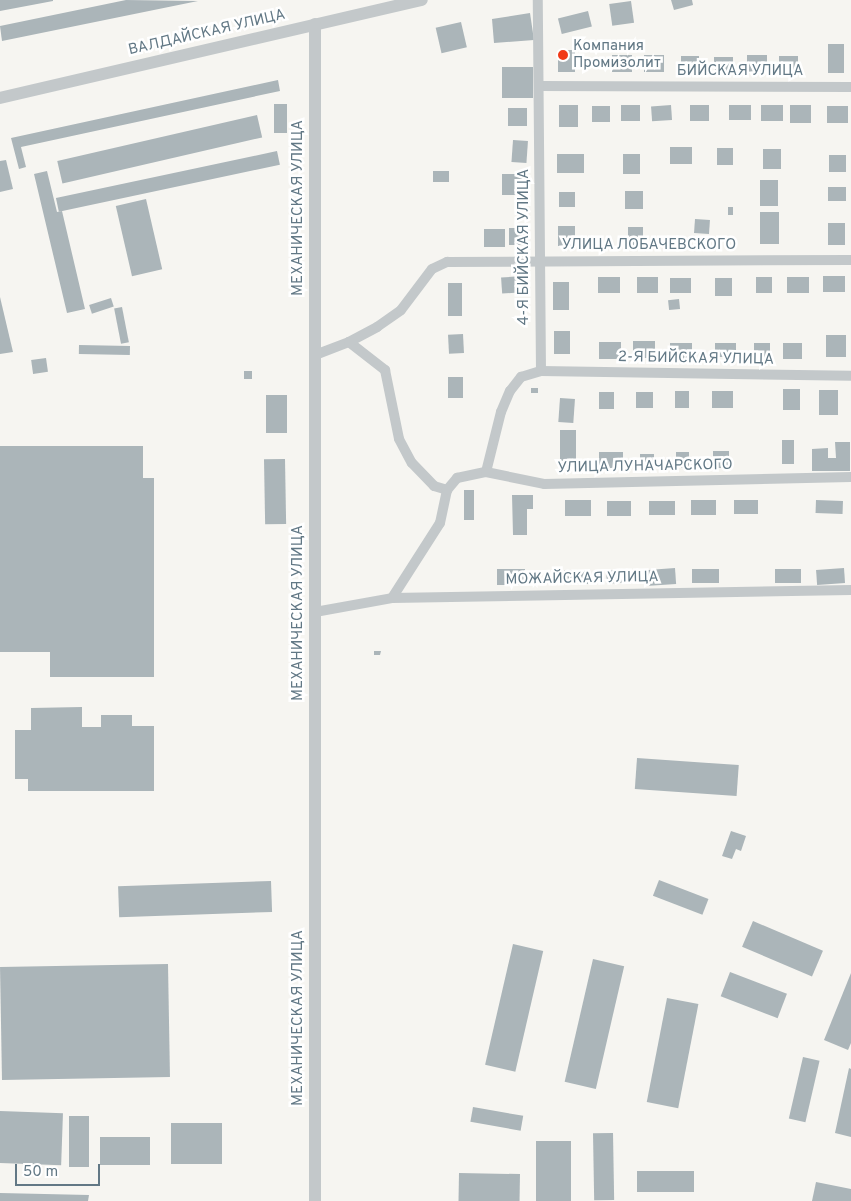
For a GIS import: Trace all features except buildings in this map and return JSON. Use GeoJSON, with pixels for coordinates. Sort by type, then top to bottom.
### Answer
{"type":"FeatureCollection","features":[{"type":"Feature","properties":{"kind":"street","name":"ВАЛДАЙСКАЯ УЛИЦА"},"geometry":{"type":"LineString","coordinates":[[0,98],[422,0]]}},
{"type":"Feature","properties":{"kind":"street","name":"4-Я БИЙСКАЯ УЛИЦА"},"geometry":{"type":"LineString","coordinates":[[538,0],[540,371]]}},
{"type":"Feature","properties":{"kind":"street","name":"МЕХАНИЧЕСКАЯ УЛИЦА"},"geometry":{"type":"LineString","coordinates":[[315,1201],[316,24]]}},
{"type":"Feature","properties":{"kind":"street","name":"БИЙСКАЯ УЛИЦА"},"geometry":{"type":"LineString","coordinates":[[539,86],[851,87]]}},
{"type":"Feature","properties":{"kind":"street","name":"УЛИЦА ЛОБАЧЕВСКОГО"},"geometry":{"type":"LineString","coordinates":[[349,342],[378,327],[401,310],[432,269],[447,262],[851,260]]}},
{"type":"Feature","properties":{"kind":"street"},"geometry":{"type":"LineString","coordinates":[[315,354],[349,342],[385,370],[399,439],[412,463],[434,486],[448,490],[440,523],[392,598]]}},
{"type":"Feature","properties":{"kind":"street"},"geometry":{"type":"LineString","coordinates":[[486,472],[501,412],[510,391],[521,377],[540,371]]}},
{"type":"Feature","properties":{"kind":"street","name":"2-Я БИЙСКАЯ УЛИЦА"},"geometry":{"type":"LineString","coordinates":[[540,371],[851,376]]}},
{"type":"Feature","properties":{"kind":"street","name":"УЛИЦА ЛУНАЧАРСКОГО"},"geometry":{"type":"LineString","coordinates":[[448,490],[458,478],[486,472],[544,484],[851,477]]}},
{"type":"Feature","properties":{"kind":"street","name":"МОЖАЙСКАЯ УЛИЦА"},"geometry":{"type":"LineString","coordinates":[[315,612],[392,598],[851,590]]}},
{"type":"Feature","properties":{"kind":"place","name":"Компания Промизолит"},"geometry":{"type":"Point","coordinates":[563,55]}}]}
